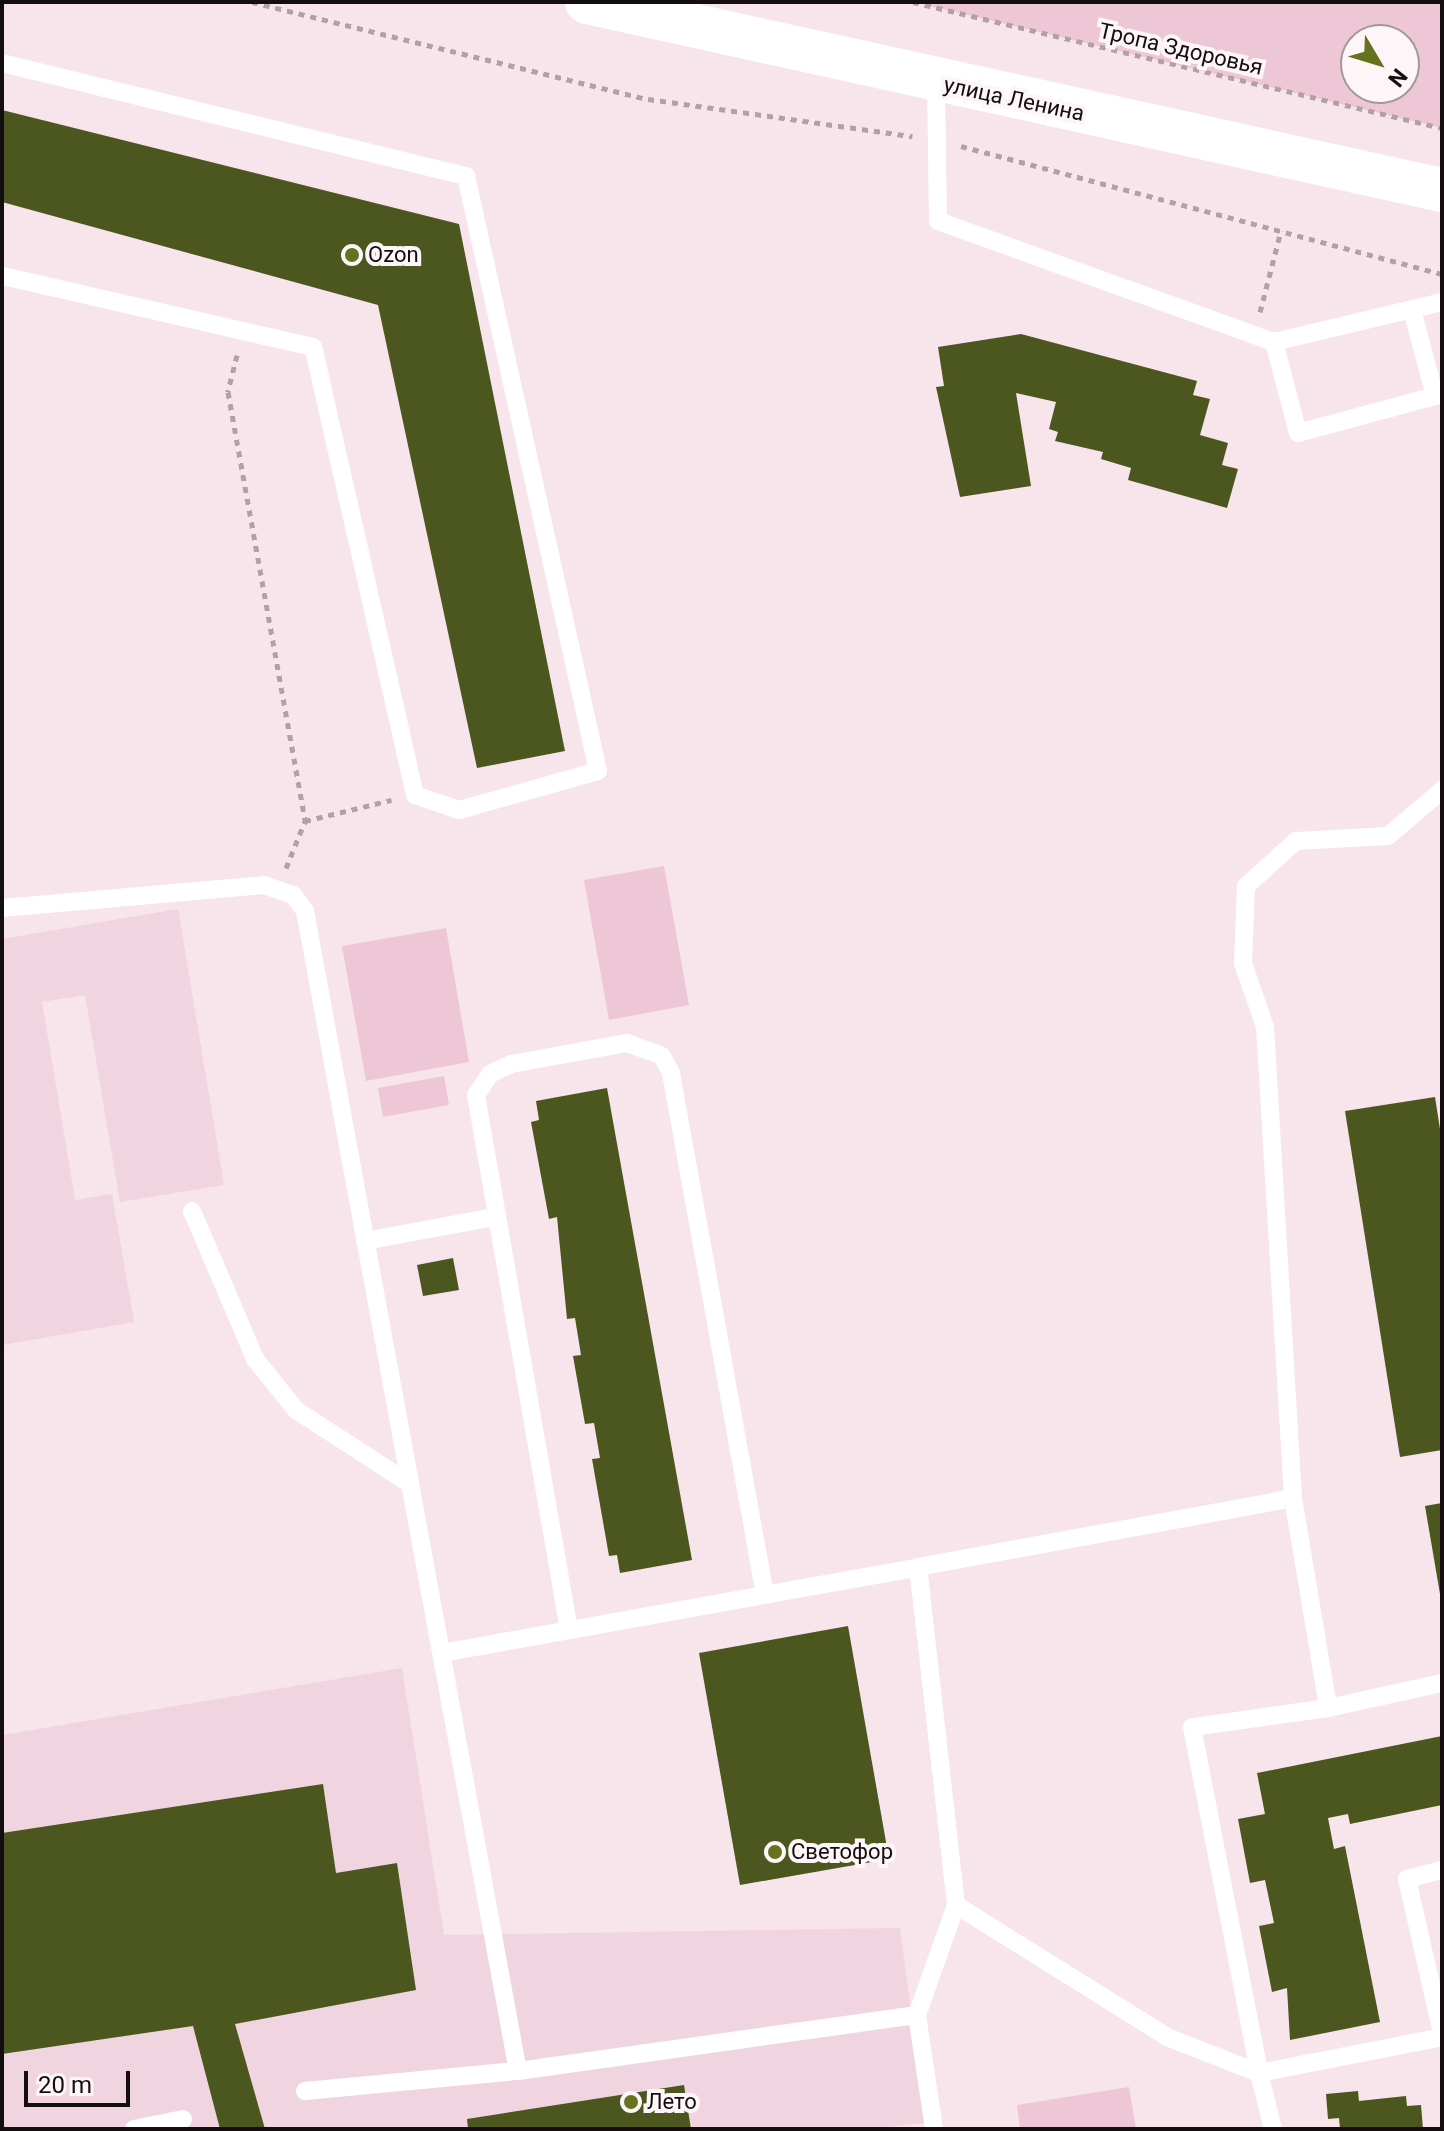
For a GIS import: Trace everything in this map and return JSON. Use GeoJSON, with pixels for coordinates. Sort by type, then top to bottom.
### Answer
{"type":"FeatureCollection","features":[{"type":"Feature","properties":{"kind":"street","name":"улица Ленина"},"geometry":{"type":"LineString","coordinates":[[587,2],[936,82],[1442,190]]}},
{"type":"Feature","properties":{"kind":"lane"},"geometry":{"type":"LineString","coordinates":[[2,63],[466,176],[598,771],[459,810],[415,795],[313,347],[2,276]]}},
{"type":"Feature","properties":{"kind":"lane"},"geometry":{"type":"LineString","coordinates":[[936,82],[938,221],[1274,342],[1413,314],[1442,302]]}},
{"type":"Feature","properties":{"kind":"lane"},"geometry":{"type":"LineString","coordinates":[[1274,342],[1298,433],[1435,396],[1413,314]]}},
{"type":"Feature","properties":{"kind":"lane"},"geometry":{"type":"LineString","coordinates":[[1328,1708],[1293,1498],[1265,1027],[1243,963],[1246,886],[1296,841],[1388,836],[1442,790]]}},
{"type":"Feature","properties":{"kind":"lane"},"geometry":{"type":"LineString","coordinates":[[2,908],[278,886],[305,911],[518,2071]]}},
{"type":"Feature","properties":{"kind":"lane"},"geometry":{"type":"LineString","coordinates":[[569,1630],[476,1114],[476,1095],[490,1074],[627,1043],[662,1056],[671,1073],[765,1595]]}},
{"type":"Feature","properties":{"kind":"lane"},"geometry":{"type":"LineString","coordinates":[[192,1211],[255,1359],[271,1380],[296,1410],[410,1484]]}},
{"type":"Feature","properties":{"kind":"lane"},"geometry":{"type":"LineString","coordinates":[[365,1241],[495,1217]]}},
{"type":"Feature","properties":{"kind":"lane"},"geometry":{"type":"LineString","coordinates":[[442,1653],[1293,1498]]}},
{"type":"Feature","properties":{"kind":"lane"},"geometry":{"type":"LineString","coordinates":[[918,1567],[956,1905],[917,2015],[934,2129]]}},
{"type":"Feature","properties":{"kind":"lane"},"geometry":{"type":"LineString","coordinates":[[1273,2129],[1259,2073],[1192,1727],[1328,1708],[1442,1683]]}},
{"type":"Feature","properties":{"kind":"lane"},"geometry":{"type":"LineString","coordinates":[[956,1905],[1167,2037],[1259,2073],[1442,2035],[1407,1879],[1442,1870]]}},
{"type":"Feature","properties":{"kind":"lane"},"geometry":{"type":"LineString","coordinates":[[305,2091],[518,2071],[917,2015]]}},
{"type":"Feature","properties":{"kind":"lane"},"geometry":{"type":"LineString","coordinates":[[134,2129],[183,2119]]}},
{"type":"Feature","properties":{"kind":"path"},"geometry":{"type":"LineString","coordinates":[[252,2],[648,99],[937,140],[1442,274]]}},
{"type":"Feature","properties":{"kind":"path","name":"Тропа Здоровья"},"geometry":{"type":"LineString","coordinates":[[913,2],[1442,128]]}},
{"type":"Feature","properties":{"kind":"path"},"geometry":{"type":"LineString","coordinates":[[1254,334],[1281,231]]}},
{"type":"Feature","properties":{"kind":"path"},"geometry":{"type":"LineString","coordinates":[[242,331],[228,392],[305,821],[278,886]]}},
{"type":"Feature","properties":{"kind":"path"},"geometry":{"type":"LineString","coordinates":[[305,821],[415,795]]}},
{"type":"Feature","properties":{"kind":"shaded area"},"geometry":{"type":"Polygon","coordinates":[[[913,2],[1442,2],[1442,128],[1341,104],[1420,104],[1420,24],[1340,24],[1340,104],[913,2]]]}},
{"type":"Feature","properties":{"kind":"shaded area"},"geometry":{"type":"Polygon","coordinates":[[[664,866],[689,1005],[609,1020],[584,880],[664,866]]]}},
{"type":"Feature","properties":{"kind":"shaded area"},"geometry":{"type":"Polygon","coordinates":[[[178,909],[224,1185],[120,1202],[85,995],[42,1002],[75,1200],[112,1194],[134,1322],[2,1345],[2,939],[178,909]]]}},
{"type":"Feature","properties":{"kind":"shaded area"},"geometry":{"type":"Polygon","coordinates":[[[446,928],[469,1062],[366,1081],[342,946],[446,928]]]}},
{"type":"Feature","properties":{"kind":"shaded area"},"geometry":{"type":"Polygon","coordinates":[[[444,1076],[449,1105],[383,1117],[378,1088],[444,1076]]]}},
{"type":"Feature","properties":{"kind":"shaded area"},"geometry":{"type":"Polygon","coordinates":[[[402,1668],[444,1935],[900,1928],[926,2123],[867,2129],[2,2129],[2,1735],[402,1668]]]}},
{"type":"Feature","properties":{"kind":"shaded area"},"geometry":{"type":"Polygon","coordinates":[[[1129,2087],[1136,2129],[1020,2129],[1017,2105],[1129,2087]]]}},
{"type":"Feature","properties":{"kind":"building"},"geometry":{"type":"Polygon","coordinates":[[[2,110],[459,224],[565,751],[477,768],[378,305],[2,202],[2,110]]]}},
{"type":"Feature","properties":{"kind":"building"},"geometry":{"type":"Polygon","coordinates":[[[1021,334],[1197,381],[1193,395],[1210,399],[1200,435],[1228,443],[1222,465],[1238,469],[1227,508],[1128,480],[1131,468],[1101,459],[1103,452],[1055,441],[1058,432],[1049,429],[1056,402],[1016,393],[1031,486],[960,497],[936,387],[944,386],[938,347],[1021,334]]]}},
{"type":"Feature","properties":{"kind":"building"},"geometry":{"type":"Polygon","coordinates":[[[607,1088],[692,1560],[620,1573],[617,1555],[609,1556],[592,1459],[600,1458],[594,1423],[585,1424],[573,1356],[581,1355],[575,1318],[567,1319],[557,1217],[549,1219],[531,1122],[539,1120],[536,1101],[607,1088]]]}},
{"type":"Feature","properties":{"kind":"building"},"geometry":{"type":"Polygon","coordinates":[[[1435,1097],[1442,1142],[1442,1450],[1400,1457],[1345,1111],[1435,1097]]]}},
{"type":"Feature","properties":{"kind":"building"},"geometry":{"type":"Polygon","coordinates":[[[453,1258],[459,1290],[423,1296],[417,1265],[453,1258]]]}},
{"type":"Feature","properties":{"kind":"building"},"geometry":{"type":"Polygon","coordinates":[[[1442,1503],[1442,1593],[1440,1594],[1425,1506],[1442,1503]]]}},
{"type":"Feature","properties":{"kind":"building"},"geometry":{"type":"Polygon","coordinates":[[[848,1626],[889,1859],[740,1885],[699,1653],[848,1626]]]}},
{"type":"Feature","properties":{"kind":"building"},"geometry":{"type":"Polygon","coordinates":[[[1442,1736],[1442,1805],[1350,1824],[1348,1814],[1328,1818],[1334,1849],[1345,1846],[1380,2022],[1290,2040],[1287,1988],[1272,1992],[1259,1926],[1274,1923],[1265,1880],[1250,1883],[1238,1819],[1265,1814],[1257,1773],[1442,1736]]]}},
{"type":"Feature","properties":{"kind":"building"},"geometry":{"type":"Polygon","coordinates":[[[323,1784],[336,1873],[397,1863],[416,1990],[235,2024],[265,2129],[220,2129],[193,2026],[2,2054],[2,1833],[323,1784]]]}},
{"type":"Feature","properties":{"kind":"building","name":"Лето"},"geometry":{"type":"Polygon","coordinates":[[[684,2085],[691,2129],[468,2129],[467,2119],[684,2085]]]}},
{"type":"Feature","properties":{"kind":"building"},"geometry":{"type":"Polygon","coordinates":[[[1358,2091],[1359,2101],[1406,2096],[1407,2106],[1421,2105],[1423,2129],[1340,2129],[1339,2118],[1328,2119],[1326,2094],[1358,2091]]]}},
{"type":"Feature","properties":{"kind":"place","name":"Ozon"},"geometry":{"type":"Point","coordinates":[352,255]}},
{"type":"Feature","properties":{"kind":"place","name":"Светофор"},"geometry":{"type":"Point","coordinates":[775,1852]}},
{"type":"Feature","properties":{"kind":"place","name":"Лето"},"geometry":{"type":"Point","coordinates":[631,2102]}}]}
